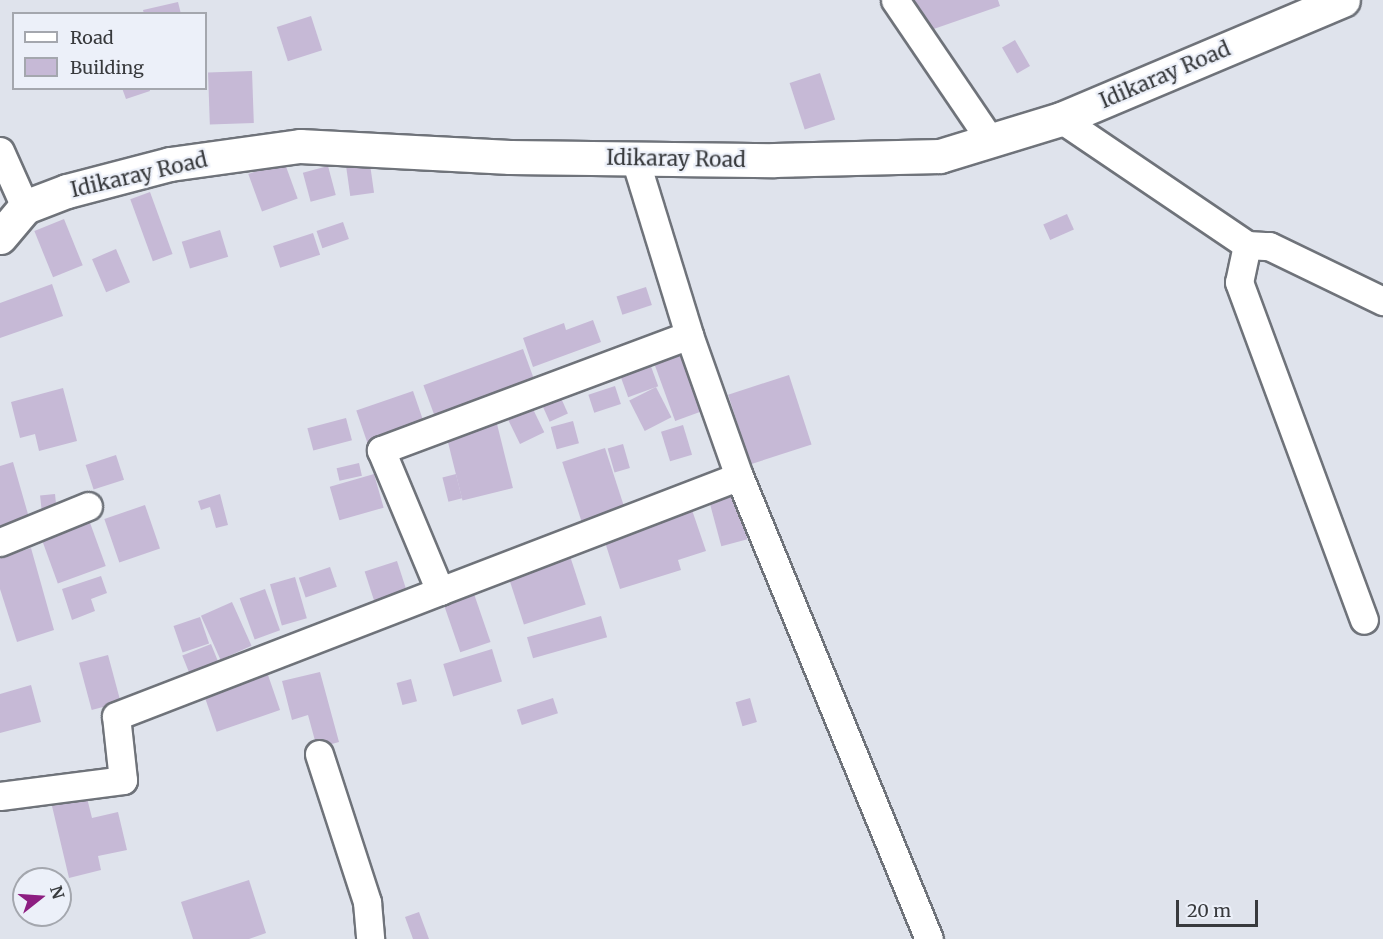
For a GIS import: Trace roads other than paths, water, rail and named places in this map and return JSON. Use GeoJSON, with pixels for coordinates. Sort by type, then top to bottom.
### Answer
{"type":"FeatureCollection","features":[{"type":"Feature","properties":{"kind":"street"},"geometry":{"type":"LineString","coordinates":[[895,0],[991,141]]}},
{"type":"Feature","properties":{"kind":"street","name":"Idikaray Road"},"geometry":{"type":"LineString","coordinates":[[0,237],[25,207],[67,191],[170,164],[300,146],[510,157],[635,159],[940,156],[1061,119],[1343,0]]}},
{"type":"Feature","properties":{"kind":"street"},"geometry":{"type":"LineString","coordinates":[[1061,119],[1247,245],[1269,246],[1383,301]]}},
{"type":"Feature","properties":{"kind":"street"},"geometry":{"type":"LineString","coordinates":[[0,151],[25,207]]}},
{"type":"Feature","properties":{"kind":"street"},"geometry":{"type":"LineString","coordinates":[[635,159],[689,335],[739,476],[929,939]]}},
{"type":"Feature","properties":{"kind":"street"},"geometry":{"type":"LineString","coordinates":[[1247,245],[1239,282],[1364,620]]}},
{"type":"Feature","properties":{"kind":"street"},"geometry":{"type":"LineString","coordinates":[[440,591],[381,450],[689,335]]}},
{"type":"Feature","properties":{"kind":"street"},"geometry":{"type":"LineString","coordinates":[[0,796],[123,780],[116,716],[739,476]]}},
{"type":"Feature","properties":{"kind":"street"},"geometry":{"type":"LineString","coordinates":[[0,542],[88,506]]}},
{"type":"Feature","properties":{"kind":"street"},"geometry":{"type":"LineString","coordinates":[[319,754],[367,902],[369,939]]}}]}
